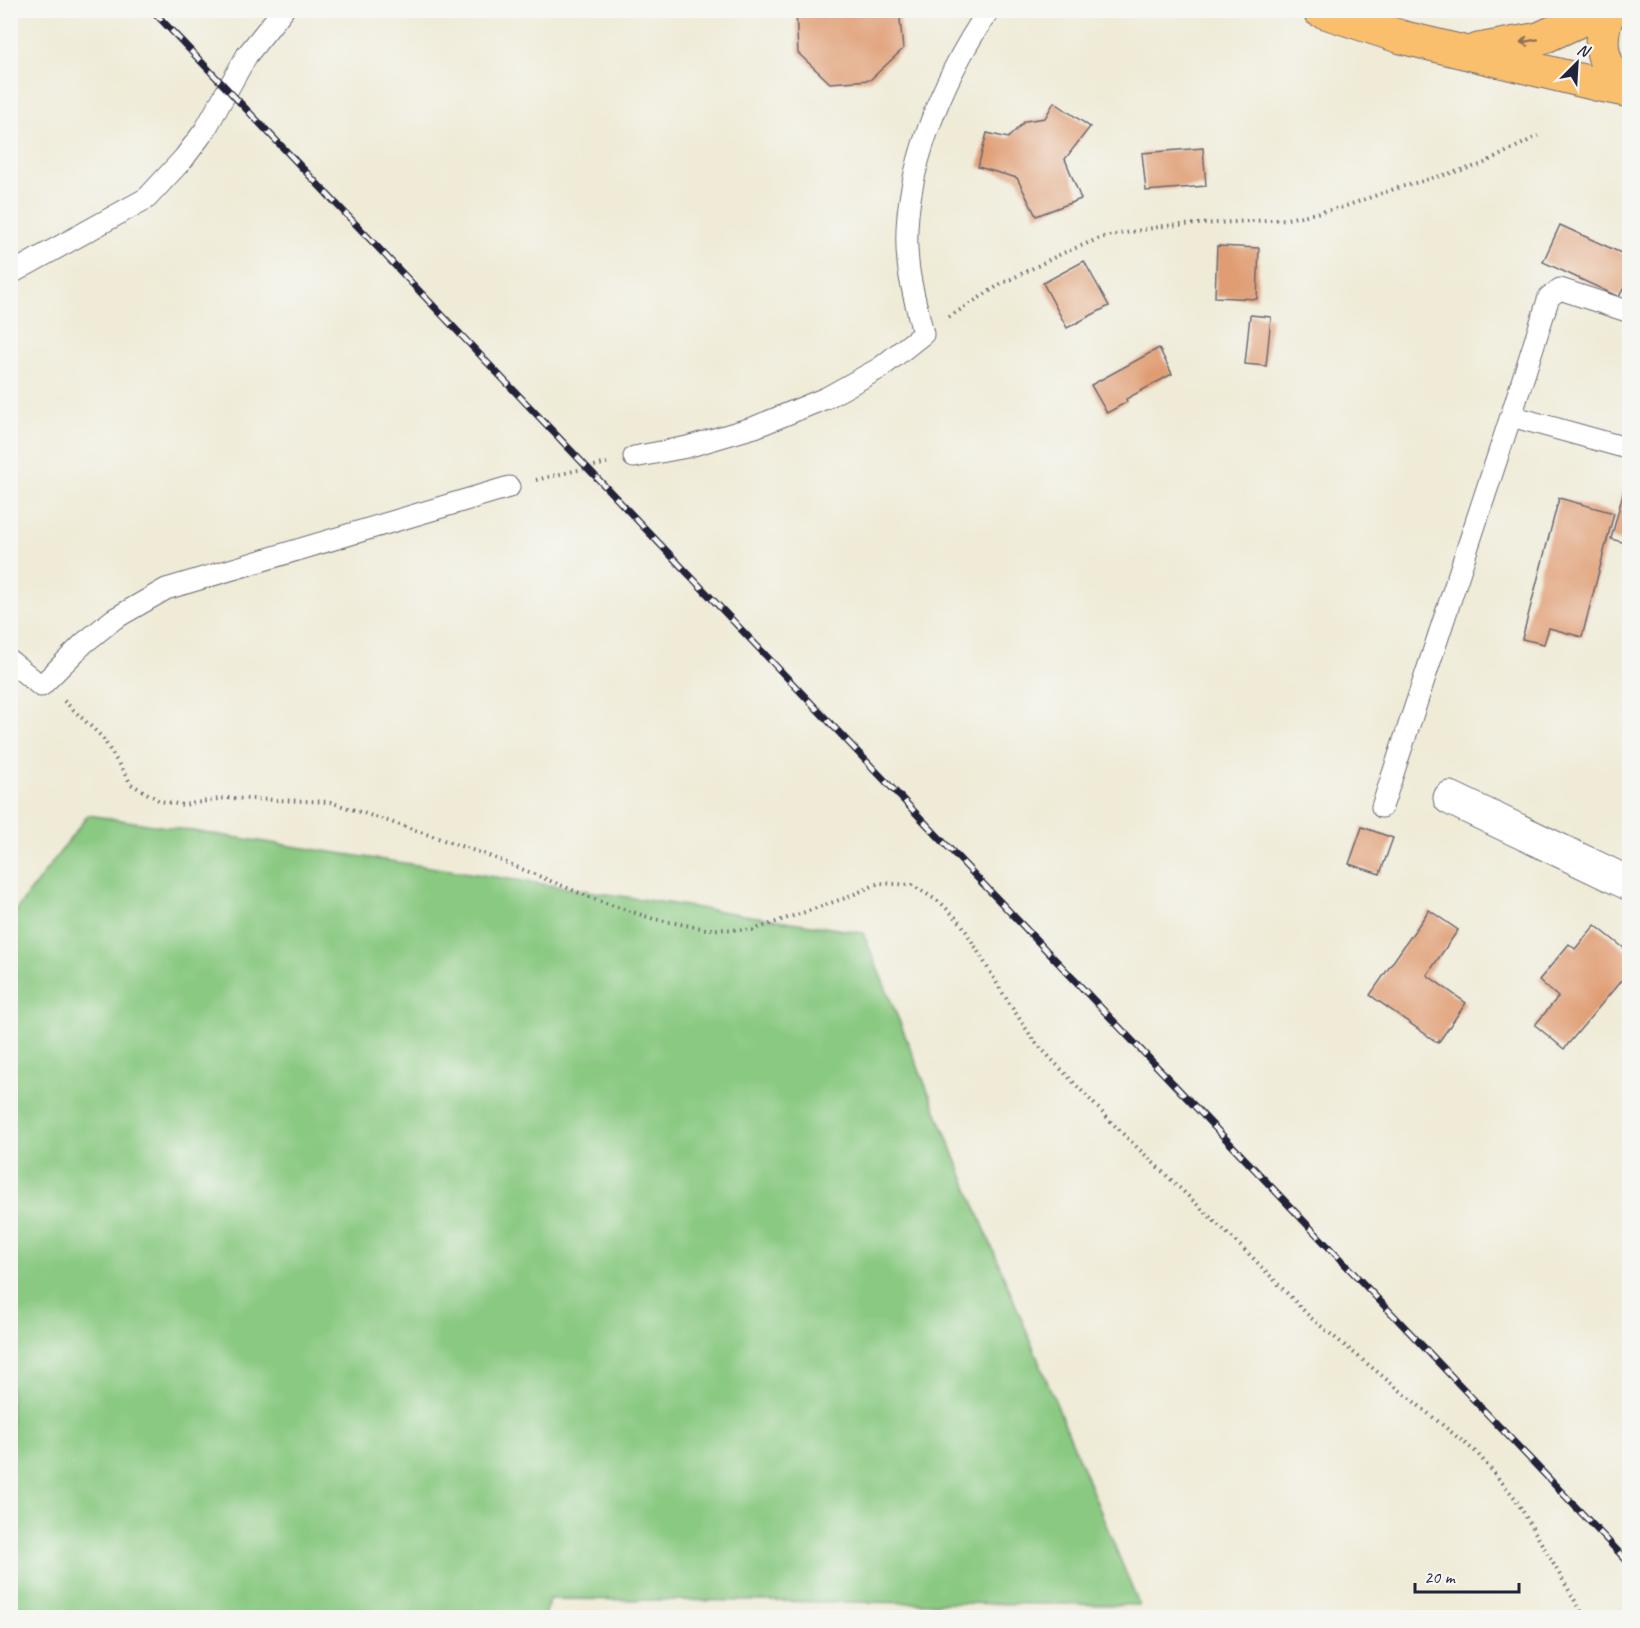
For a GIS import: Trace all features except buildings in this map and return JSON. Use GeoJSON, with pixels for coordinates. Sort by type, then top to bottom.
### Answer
{"type":"FeatureCollection","features":[{"type":"Feature","properties":{"kind":"main road"},"geometry":{"type":"LineString","coordinates":[[1318,10],[1401,37],[1629,89]]}},
{"type":"Feature","properties":{"kind":"main road"},"geometry":{"type":"LineString","coordinates":[[1465,52],[1539,39],[1602,10]]}},
{"type":"Feature","properties":{"kind":"main road"},"geometry":{"type":"LineString","coordinates":[[1610,10],[1603,27],[1601,44],[1605,61],[1614,76],[1629,89]]}},
{"type":"Feature","properties":{"kind":"street"},"geometry":{"type":"LineString","coordinates":[[1450,798],[1629,884]]}},
{"type":"Feature","properties":{"kind":"lane"},"geometry":{"type":"LineString","coordinates":[[10,274],[147,198],[184,158],[205,130],[247,55],[282,10]]}},
{"type":"Feature","properties":{"kind":"lane"},"geometry":{"type":"LineString","coordinates":[[634,457],[687,447],[755,427],[825,398],[880,369],[923,334],[908,262],[909,208],[917,166],[946,84],[971,36],[988,10]]}},
{"type":"Feature","properties":{"kind":"lane"},"geometry":{"type":"LineString","coordinates":[[1382,807],[1550,297],[1560,289],[1629,312]]}},
{"type":"Feature","properties":{"kind":"lane"},"geometry":{"type":"LineString","coordinates":[[1510,416],[1629,449]]}},
{"type":"Feature","properties":{"kind":"lane"},"geometry":{"type":"LineString","coordinates":[[10,661],[41,686],[84,643],[114,619],[166,589],[509,487]]}},
{"type":"Feature","properties":{"kind":"path"},"geometry":{"type":"LineString","coordinates":[[923,334],[1001,284],[1103,237],[1164,226],[1287,219],[1340,208],[1397,188],[1480,165],[1538,136]]}},
{"type":"Feature","properties":{"kind":"path"},"geometry":{"type":"LineString","coordinates":[[509,487],[634,457]]}},
{"type":"Feature","properties":{"kind":"path"},"geometry":{"type":"LineString","coordinates":[[41,686],[70,705],[102,737],[131,784],[160,801],[184,805],[225,798],[330,802],[495,858],[599,901],[654,919],[706,929],[753,930],[848,897],[879,883],[912,885],[941,903],[961,923],[1034,1041],[1120,1131],[1311,1318],[1477,1453],[1515,1498],[1585,1617]]}},
{"type":"Feature","properties":{"kind":"green space"},"geometry":{"type":"Polygon","coordinates":[[[88,815],[863,933],[1139,1605],[549,1599],[545,1618],[11,1617],[11,917],[88,815]]]}},
{"type":"Feature","properties":{"kind":"railway"},"geometry":{"type":"LineString","coordinates":[[152,10],[1630,1564]]}}]}
